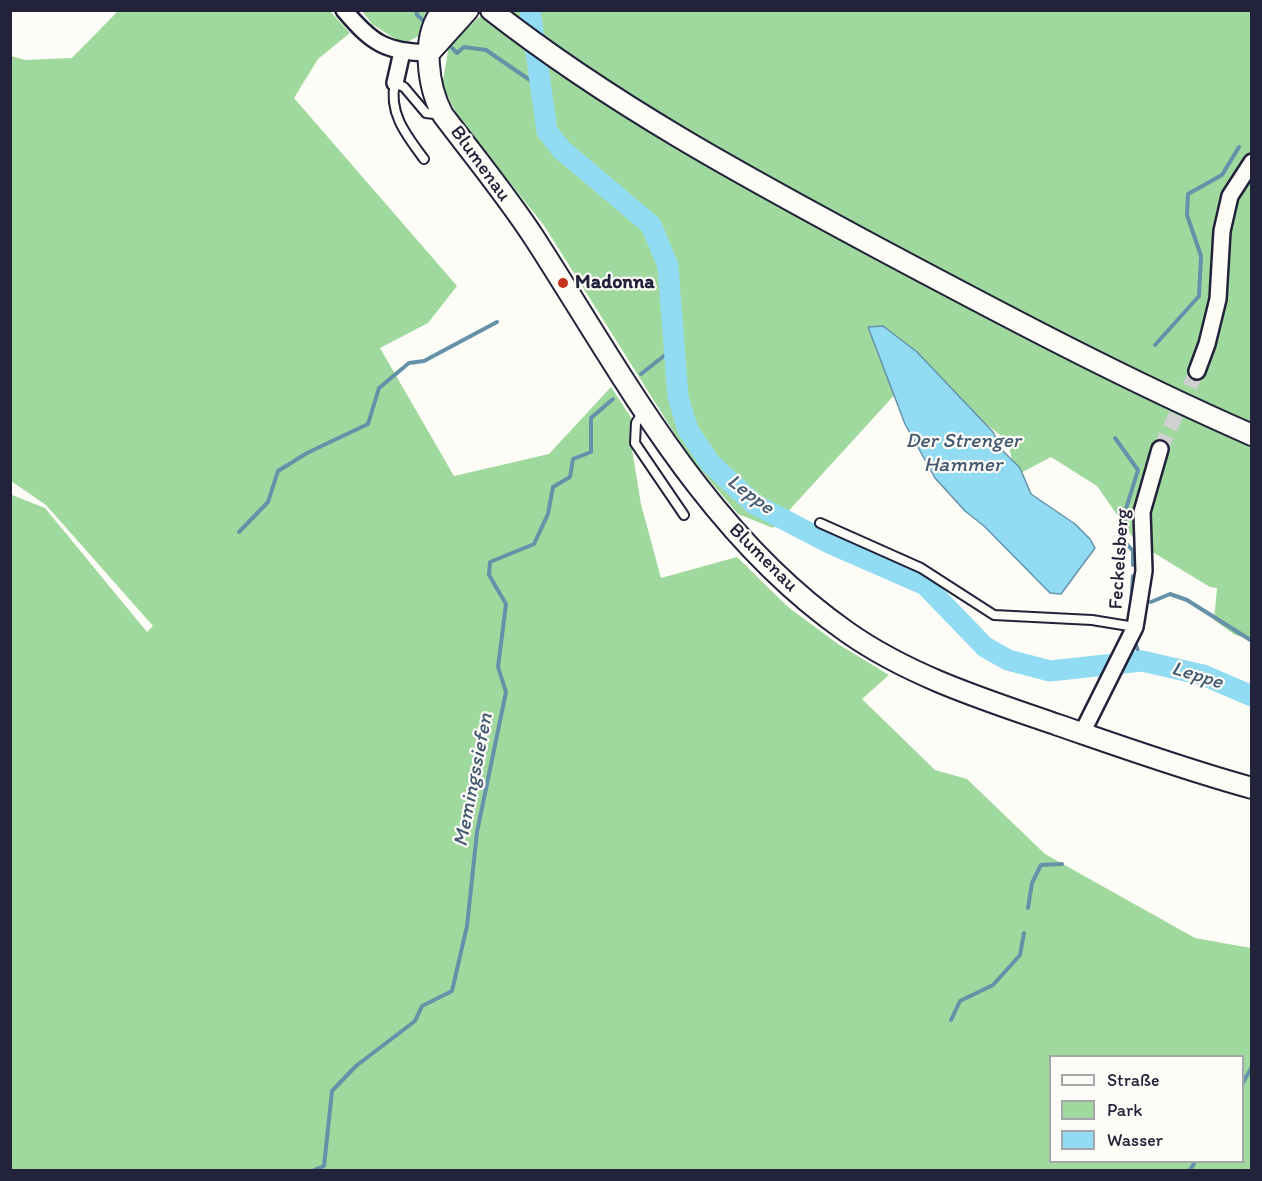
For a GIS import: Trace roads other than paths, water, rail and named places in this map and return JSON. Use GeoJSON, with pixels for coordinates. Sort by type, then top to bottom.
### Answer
{"type":"FeatureCollection","features":[{"type":"Feature","properties":{"kind":"main road"},"geometry":{"type":"LineString","coordinates":[[429,53],[468,10]]}},
{"type":"Feature","properties":{"kind":"main road","name":"Blumenau"},"geometry":{"type":"LineString","coordinates":[[440,12],[429,53],[431,84],[435,101],[443,115],[533,236],[680,464],[727,523],[802,598],[848,633],[890,659],[963,692],[1082,734],[1251,788]]}},
{"type":"Feature","properties":{"kind":"main road"},"geometry":{"type":"LineString","coordinates":[[499,16],[546,53],[671,133],[926,274],[1128,377],[1251,435]]}},
{"type":"Feature","properties":{"kind":"street"},"geometry":{"type":"LineString","coordinates":[[344,10],[363,32],[381,46],[402,52],[429,53]]}},
{"type":"Feature","properties":{"kind":"street"},"geometry":{"type":"LineString","coordinates":[[395,83],[402,52]]}},
{"type":"Feature","properties":{"kind":"street"},"geometry":{"type":"LineString","coordinates":[[1197,371],[1207,344],[1218,299],[1222,231],[1230,196],[1251,162]]}},
{"type":"Feature","properties":{"kind":"street","name":"Feckelsberg"},"geometry":{"type":"LineString","coordinates":[[1082,734],[1136,627],[1144,571],[1142,512],[1160,449]]}},
{"type":"Feature","properties":{"kind":"lane"},"geometry":{"type":"LineString","coordinates":[[424,159],[399,120],[391,100],[395,83],[404,87],[426,113],[443,115]]}},
{"type":"Feature","properties":{"kind":"lane"},"geometry":{"type":"LineString","coordinates":[[644,410],[636,423],[635,443],[684,515]]}},
{"type":"Feature","properties":{"kind":"lane"},"geometry":{"type":"LineString","coordinates":[[820,524],[921,568],[994,615],[1092,620],[1136,627]]}},
{"type":"Feature","properties":{"kind":"water","name":"Der Strenger Hammer"},"geometry":{"type":"Polygon","coordinates":[[[883,326],[917,352],[993,432],[1002,450],[1020,468],[1031,494],[1075,524],[1090,539],[1095,548],[1061,594],[1050,593],[984,526],[965,511],[935,478],[905,424],[868,327],[883,326]]]}},
{"type":"Feature","properties":{"kind":"waterway"},"geometry":{"type":"LineString","coordinates":[[416,10],[417,15],[425,22]]}},
{"type":"Feature","properties":{"kind":"waterway","name":"Leppe"},"geometry":{"type":"LineString","coordinates":[[530,10],[547,131],[562,150],[651,225],[668,266],[678,397],[688,430],[710,463],[754,504],[831,544],[925,585],[985,647],[1008,660],[1050,671],[1142,661],[1203,675],[1252,696]]}},
{"type":"Feature","properties":{"kind":"waterway"},"geometry":{"type":"LineString","coordinates":[[452,48],[457,53],[464,47],[486,50],[540,87]]}},
{"type":"Feature","properties":{"kind":"waterway"},"geometry":{"type":"LineString","coordinates":[[1155,345],[1199,296],[1201,256],[1187,215],[1188,194],[1222,175],[1239,147]]}},
{"type":"Feature","properties":{"kind":"waterway"},"geometry":{"type":"LineString","coordinates":[[239,532],[268,502],[278,471],[307,453],[368,424],[379,388],[409,363],[424,361],[497,322]]}},
{"type":"Feature","properties":{"kind":"waterway","name":"Memingssiefen"},"geometry":{"type":"LineString","coordinates":[[641,374],[674,348]]}},
{"type":"Feature","properties":{"kind":"waterway","name":"Memingssiefen"},"geometry":{"type":"LineString","coordinates":[[314,1170],[324,1166],[332,1091],[356,1066],[415,1021],[422,1006],[452,991],[467,926],[477,832],[506,692],[498,667],[506,604],[489,575],[490,562],[534,544],[548,514],[553,487],[570,477],[573,459],[591,452],[591,418],[613,399]]}},
{"type":"Feature","properties":{"kind":"waterway"},"geometry":{"type":"LineString","coordinates":[[1115,438],[1138,470],[1125,512],[1124,541],[1133,551],[1133,565]]}},
{"type":"Feature","properties":{"kind":"waterway"},"geometry":{"type":"LineString","coordinates":[[1131,606],[1133,576]]}},
{"type":"Feature","properties":{"kind":"waterway"},"geometry":{"type":"LineString","coordinates":[[1151,602],[1170,594],[1187,600],[1252,641]]}},
{"type":"Feature","properties":{"kind":"waterway"},"geometry":{"type":"LineString","coordinates":[[1135,643],[1142,661]]}},
{"type":"Feature","properties":{"kind":"waterway"},"geometry":{"type":"LineString","coordinates":[[1028,908],[1032,883],[1041,865],[1062,864]]}},
{"type":"Feature","properties":{"kind":"waterway"},"geometry":{"type":"LineString","coordinates":[[951,1020],[960,1001],[993,985],[1020,955],[1024,933]]}},
{"type":"Feature","properties":{"kind":"waterway"},"geometry":{"type":"LineString","coordinates":[[1244,1081],[1252,1067]]}},
{"type":"Feature","properties":{"kind":"waterway"},"geometry":{"type":"LineString","coordinates":[[1190,1170],[1194,1163]]}},
{"type":"Feature","properties":{"kind":"tunnel"},"geometry":{"type":"LineString","coordinates":[[1160,449],[1197,371]]}},
{"type":"Feature","properties":{"kind":"place","name":"Madonna"},"geometry":{"type":"Point","coordinates":[563,283]}}]}
